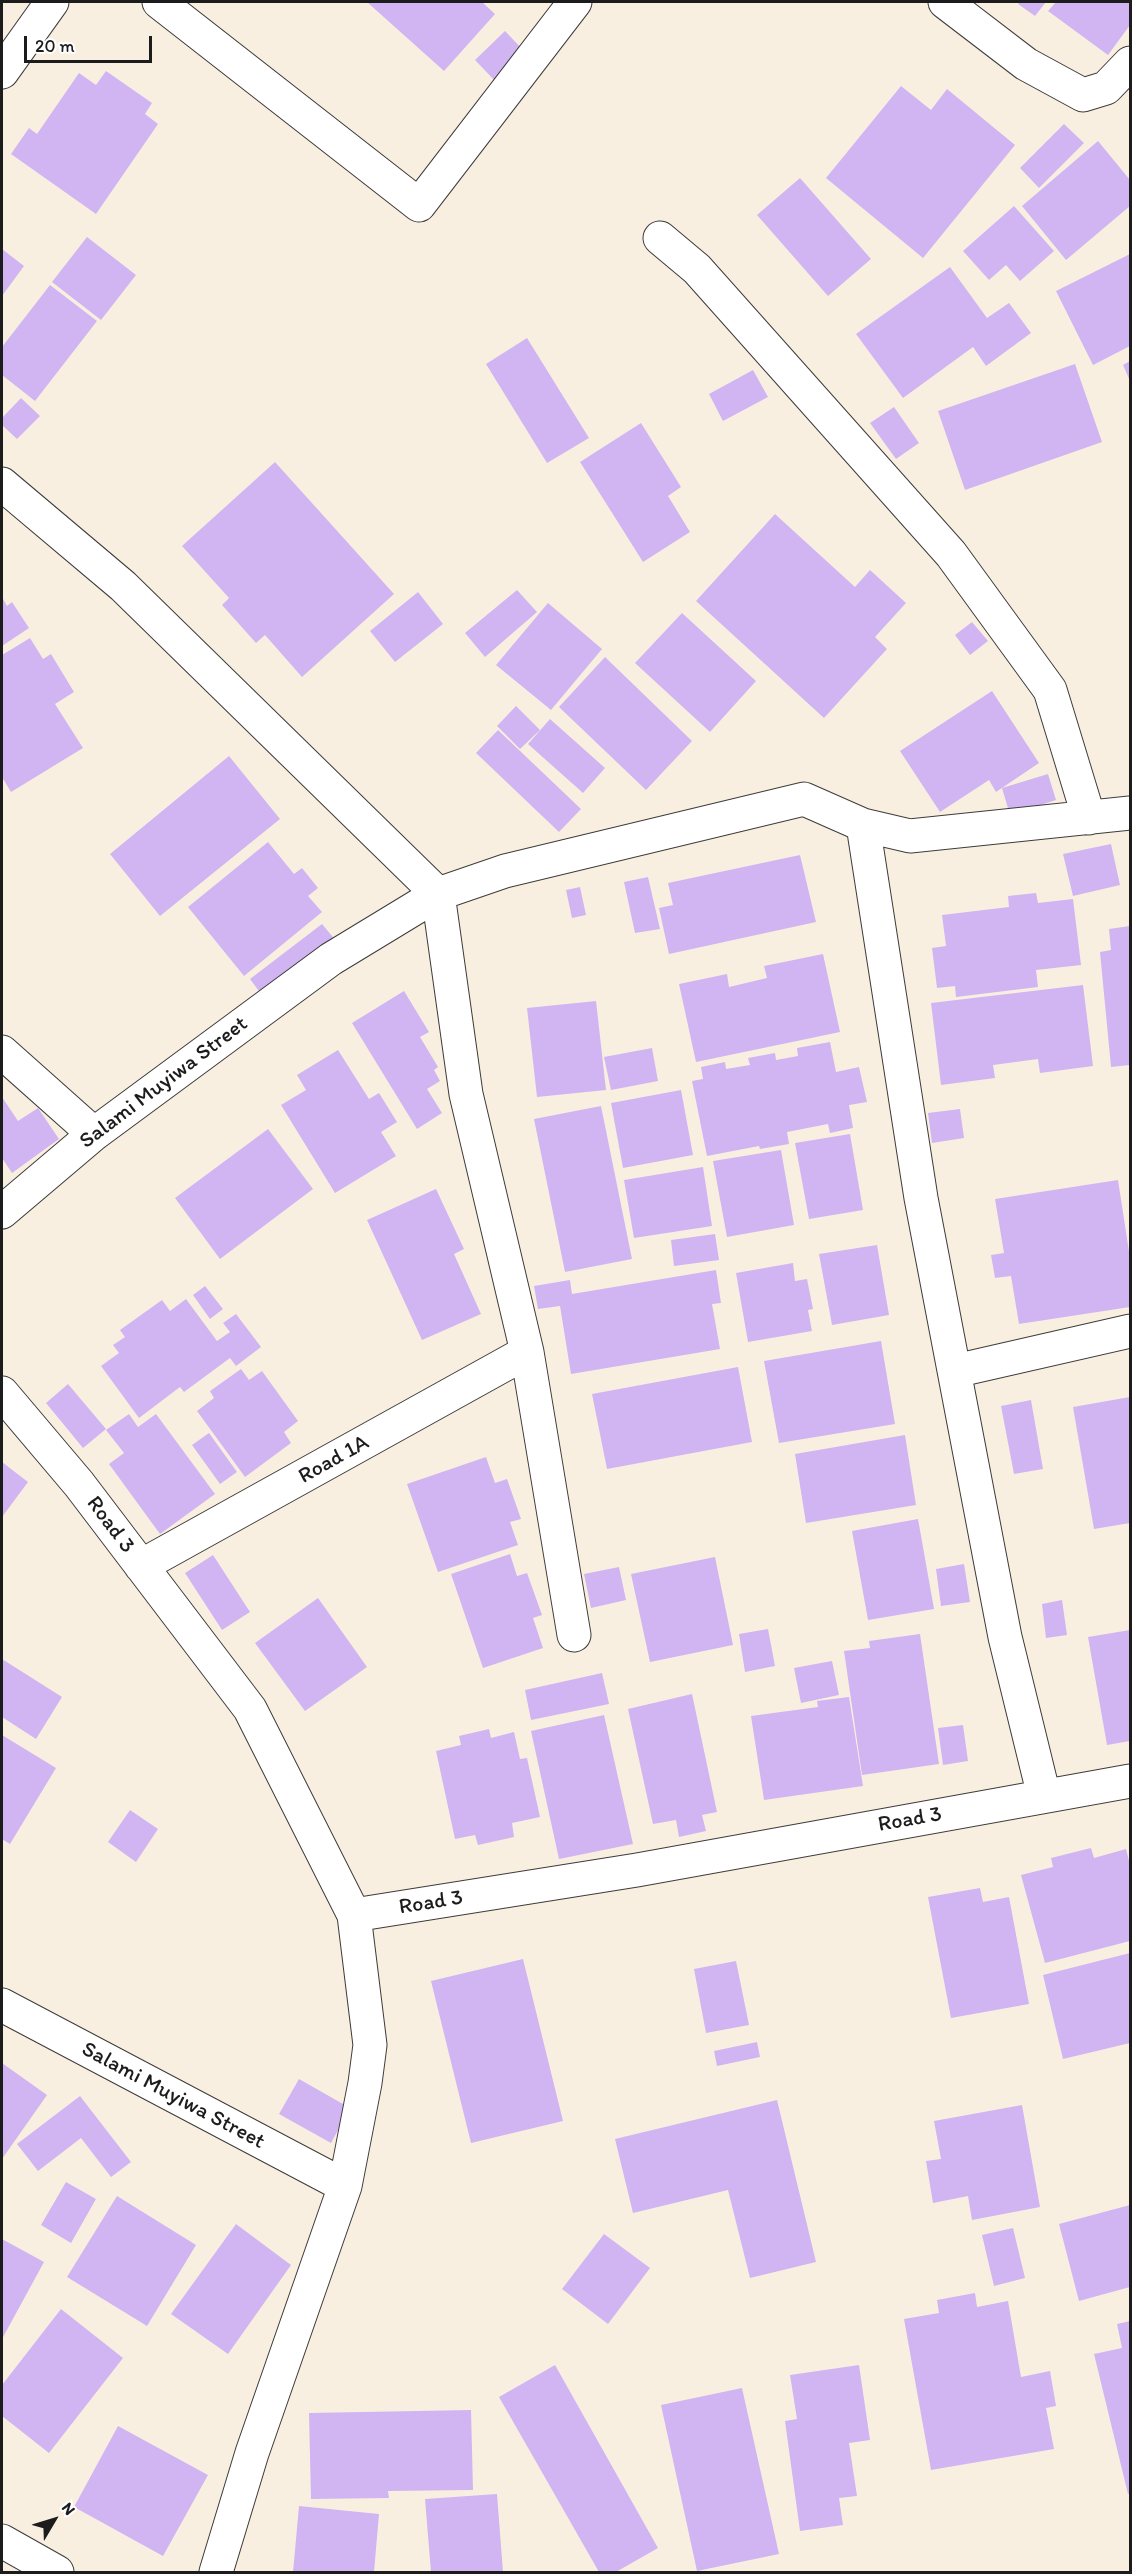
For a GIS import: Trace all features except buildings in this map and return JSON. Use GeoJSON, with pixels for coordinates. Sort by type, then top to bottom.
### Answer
{"type":"FeatureCollection","features":[{"type":"Feature","properties":{"kind":"street"},"geometry":{"type":"LineString","coordinates":[[2,72],[52,2]]}},
{"type":"Feature","properties":{"kind":"street"},"geometry":{"type":"LineString","coordinates":[[159,2],[419,205],[575,2]]}},
{"type":"Feature","properties":{"kind":"street"},"geometry":{"type":"LineString","coordinates":[[945,2],[1026,64],[1083,95],[1106,88],[1131,63]]}},
{"type":"Feature","properties":{"kind":"street"},"geometry":{"type":"LineString","coordinates":[[660,238],[697,269],[951,554],[1050,690],[1089,818]]}},
{"type":"Feature","properties":{"kind":"street"},"geometry":{"type":"LineString","coordinates":[[2,484],[123,586],[438,894],[466,1094],[526,1352],[574,1635]]}},
{"type":"Feature","properties":{"kind":"street","name":"Salami Muyiwa Street"},"geometry":{"type":"LineString","coordinates":[[2,1212],[94,1134],[331,959],[438,894],[505,871],[804,799],[863,825],[910,836],[1131,813]]}},
{"type":"Feature","properties":{"kind":"street"},"geometry":{"type":"LineString","coordinates":[[863,825],[921,1198],[1005,1637],[1044,1796]]}},
{"type":"Feature","properties":{"kind":"street"},"geometry":{"type":"LineString","coordinates":[[2,1052],[94,1134]]}},
{"type":"Feature","properties":{"kind":"street"},"geometry":{"type":"LineString","coordinates":[[955,1371],[1131,1331]]}},
{"type":"Feature","properties":{"kind":"street","name":"Road 1A"},"geometry":{"type":"LineString","coordinates":[[141,1566],[526,1352]]}},
{"type":"Feature","properties":{"kind":"street","name":"Road 3"},"geometry":{"type":"LineString","coordinates":[[2,1393],[79,1484],[250,1709],[354,1915],[637,1870],[1131,1781]]}},
{"type":"Feature","properties":{"kind":"street"},"geometry":{"type":"LineString","coordinates":[[216,2572],[252,2453],[345,2186],[370,2045],[354,1915]]}},
{"type":"Feature","properties":{"kind":"street","name":"Salami Muyiwa Street"},"geometry":{"type":"LineString","coordinates":[[2,2005],[345,2186]]}},
{"type":"Feature","properties":{"kind":"street"},"geometry":{"type":"LineString","coordinates":[[2,2541],[57,2572]]}}]}
